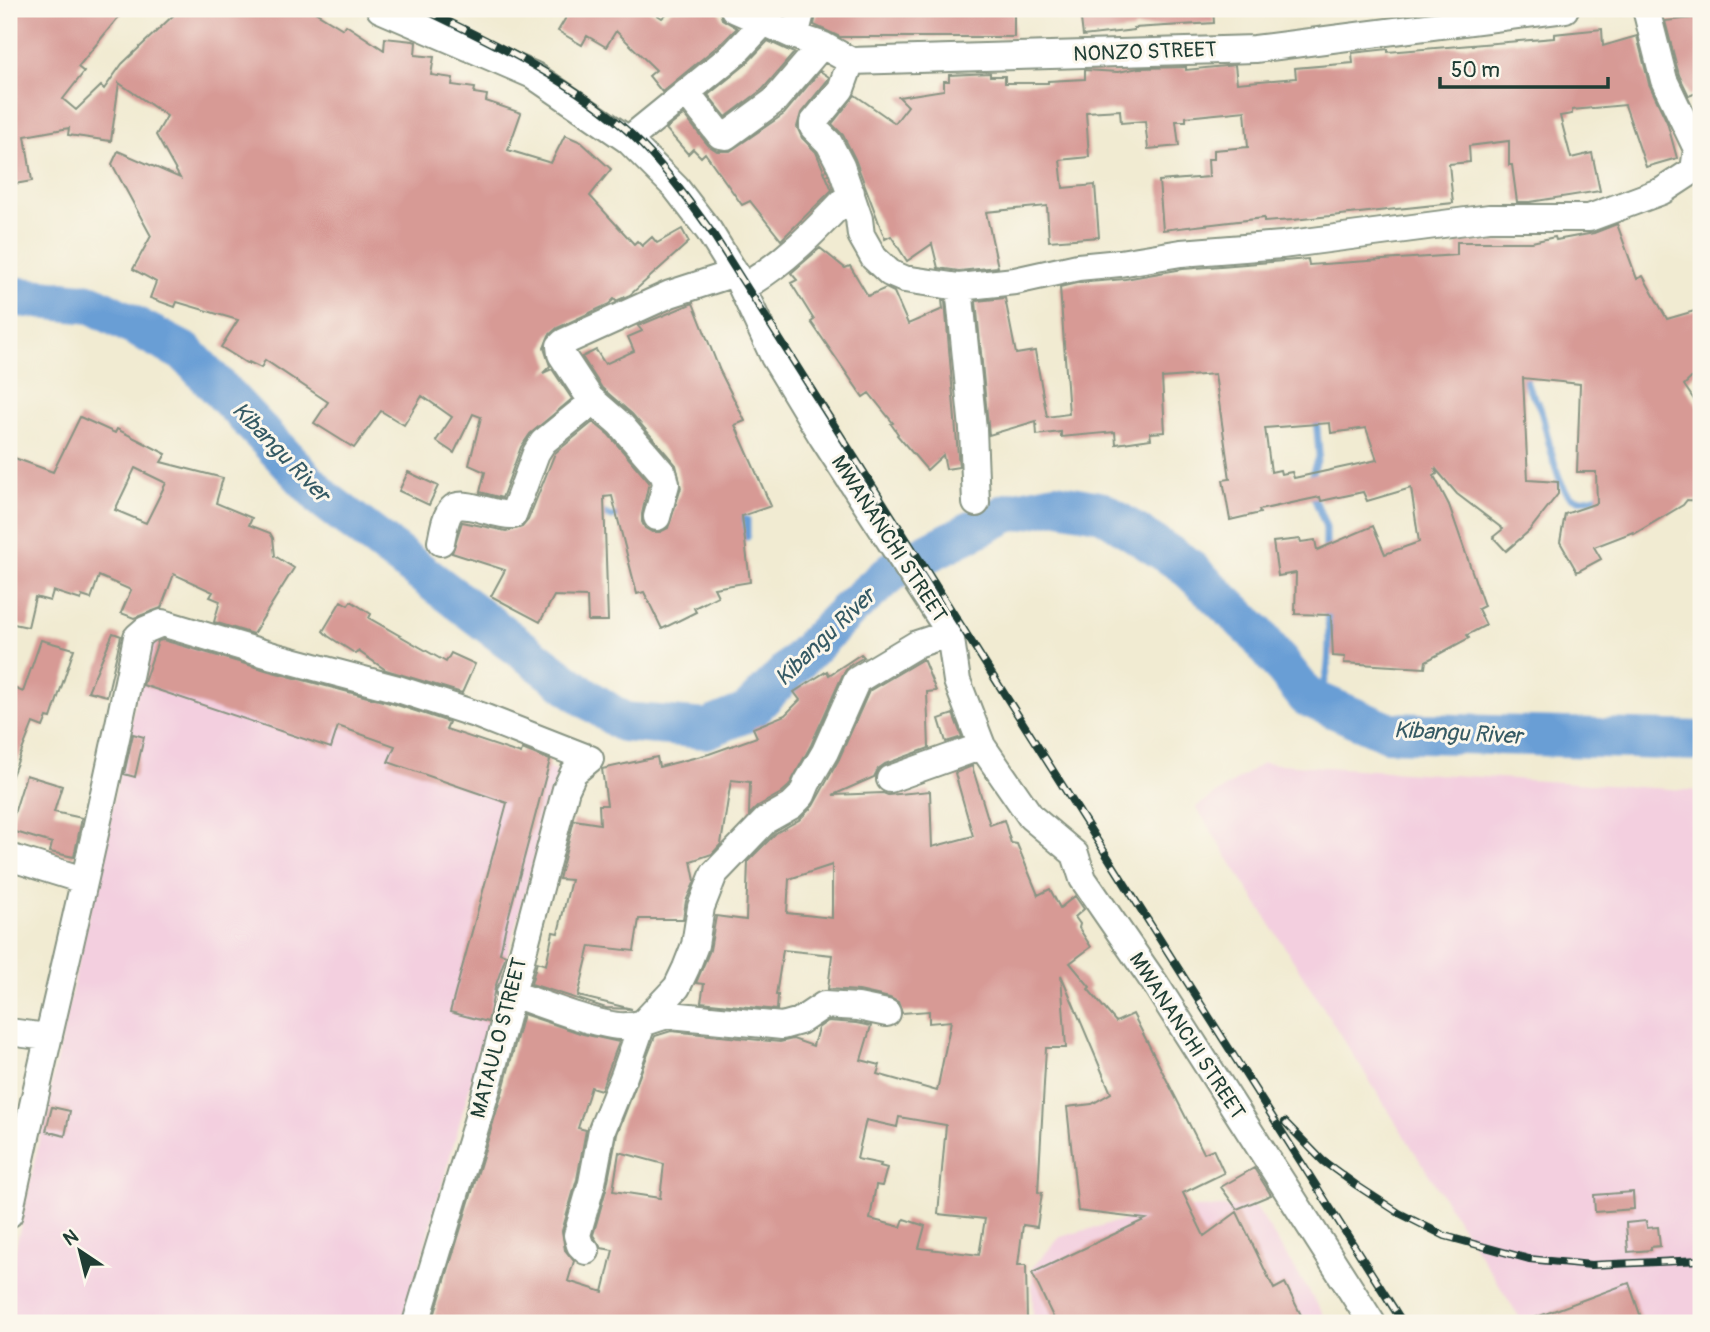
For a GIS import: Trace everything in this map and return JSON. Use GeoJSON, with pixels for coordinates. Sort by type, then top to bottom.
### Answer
{"type":"FeatureCollection","features":[{"type":"Feature","properties":{"kind":"street","name":"MWANANCHI STREET"},"geometry":{"type":"LineString","coordinates":[[380,9],[533,75],[628,139],[676,188],[709,231],[738,281],[774,357],[950,633],[957,681],[982,746],[1031,817],[1075,854],[1083,879],[1156,985],[1372,1323]]}},
{"type":"Feature","properties":{"kind":"street"},"geometry":{"type":"LineString","coordinates":[[734,9],[822,45],[851,61],[841,89],[813,123],[813,127],[833,150],[851,193],[865,245],[890,273],[927,284],[959,287],[1015,281],[1078,267],[1181,253],[1282,245],[1489,218],[1590,218],[1662,191],[1694,170],[1696,149],[1664,80],[1646,9]]}},
{"type":"Feature","properties":{"kind":"street"},"geometry":{"type":"LineString","coordinates":[[795,36],[802,9]]}},
{"type":"Feature","properties":{"kind":"street","name":"NONZO STREET"},"geometry":{"type":"LineString","coordinates":[[851,61],[1255,49],[1565,9]]}},
{"type":"Feature","properties":{"kind":"street"},"geometry":{"type":"LineString","coordinates":[[628,139],[735,53],[764,22]]}},
{"type":"Feature","properties":{"kind":"street"},"geometry":{"type":"LineString","coordinates":[[687,93],[720,135],[726,136],[774,101],[822,45]]}},
{"type":"Feature","properties":{"kind":"street"},"geometry":{"type":"LineString","coordinates":[[657,517],[666,484],[664,475],[620,424],[590,398],[561,354],[560,346],[651,302],[698,284],[738,281],[777,266],[851,193]]}},
{"type":"Feature","properties":{"kind":"street"},"geometry":{"type":"LineString","coordinates":[[959,287],[973,429],[976,503]]}},
{"type":"Feature","properties":{"kind":"street"},"geometry":{"type":"LineString","coordinates":[[441,542],[449,512],[458,506],[465,505],[506,516],[513,515],[536,453],[544,442],[590,404],[590,398]]}},
{"type":"Feature","properties":{"kind":"street","name":"MATAULO STREET"},"geometry":{"type":"LineString","coordinates":[[83,880],[110,769],[137,637],[158,624],[398,689],[478,715],[590,759],[574,772],[566,789],[510,993],[488,1085],[416,1323]]}},
{"type":"Feature","properties":{"kind":"street"},"geometry":{"type":"LineString","coordinates":[[586,1251],[580,1245],[578,1235],[592,1183],[601,1130],[642,1024],[677,987],[686,968],[695,945],[701,907],[714,874],[766,820],[791,806],[802,796],[857,680],[917,644],[950,633]]}},
{"type":"Feature","properties":{"kind":"street"},"geometry":{"type":"LineString","coordinates":[[890,779],[982,746]]}},
{"type":"Feature","properties":{"kind":"street"},"geometry":{"type":"LineString","coordinates":[[9,857],[83,880],[9,1214]]}},
{"type":"Feature","properties":{"kind":"street"},"geometry":{"type":"LineString","coordinates":[[510,993],[625,1027],[670,1015],[782,1026],[800,1021],[817,1007],[830,1004],[887,1013]]}},
{"type":"Feature","properties":{"kind":"street"},"geometry":{"type":"LineString","coordinates":[[9,1032],[47,1037]]}},
{"type":"Feature","properties":{"kind":"shaded area"},"geometry":{"type":"Polygon","coordinates":[[[150,633],[559,772],[403,1323],[9,1323],[9,1278],[150,633]]]}},
{"type":"Feature","properties":{"kind":"shaded area"},"geometry":{"type":"Polygon","coordinates":[[[1263,763],[1701,791],[1701,1323],[1523,1323],[1196,807],[1263,763]]]}},
{"type":"Feature","properties":{"kind":"shaded area"},"geometry":{"type":"Polygon","coordinates":[[[1255,1206],[1329,1323],[1033,1323],[1032,1268],[1060,1237],[1164,1209],[1255,1206]]]}},
{"type":"Feature","properties":{"kind":"building"},"geometry":{"type":"Polygon","coordinates":[[[13,9],[125,9],[78,67],[84,72],[63,99],[76,110],[101,86],[104,89],[122,64],[180,9],[310,9],[343,29],[346,25],[384,50],[385,38],[416,42],[415,55],[434,57],[431,75],[453,78],[452,85],[475,88],[474,93],[487,95],[486,101],[521,113],[508,150],[551,163],[565,135],[581,142],[611,169],[590,196],[634,244],[637,241],[642,246],[652,237],[657,243],[682,229],[689,242],[630,295],[616,301],[614,299],[609,304],[557,328],[549,335],[544,348],[550,366],[543,373],[552,369],[572,399],[530,434],[521,447],[502,498],[480,492],[485,472],[469,465],[481,417],[473,414],[454,453],[436,441],[452,417],[422,396],[404,425],[381,411],[354,448],[314,423],[328,402],[265,360],[261,368],[249,362],[248,364],[221,347],[238,320],[177,302],[175,307],[150,298],[156,282],[133,269],[151,236],[112,164],[118,151],[180,178],[156,135],[167,116],[119,83],[111,141],[68,135],[69,128],[25,136],[32,181],[9,185],[9,18],[13,9]]]}},
{"type":"Feature","properties":{"kind":"building"},"geometry":{"type":"Polygon","coordinates":[[[571,9],[648,9],[662,18],[672,9],[719,9],[722,19],[737,28],[662,92],[649,76],[656,70],[616,31],[606,47],[587,36],[582,45],[558,31],[571,9]]]}},
{"type":"Feature","properties":{"kind":"building"},"geometry":{"type":"Polygon","coordinates":[[[817,9],[1014,9],[1014,37],[840,37],[814,25],[817,9]]]}},
{"type":"Feature","properties":{"kind":"building"},"geometry":{"type":"Polygon","coordinates":[[[1213,9],[1214,23],[1134,28],[1083,36],[1080,11],[1213,9]]]}},
{"type":"Feature","properties":{"kind":"building"},"geometry":{"type":"Polygon","coordinates":[[[1701,17],[1701,91],[1689,96],[1679,75],[1665,21],[1701,17]]]}},
{"type":"Feature","properties":{"kind":"building"},"geometry":{"type":"Polygon","coordinates":[[[1602,29],[1603,46],[1637,36],[1649,84],[1667,122],[1677,158],[1646,167],[1625,105],[1572,110],[1572,114],[1560,116],[1571,158],[1592,153],[1600,191],[1530,202],[1517,202],[1512,165],[1509,165],[1509,141],[1469,146],[1470,162],[1449,164],[1453,203],[1293,220],[1264,222],[1264,218],[1163,230],[1159,181],[1209,177],[1208,159],[1214,159],[1214,150],[1248,147],[1245,111],[1186,117],[1186,121],[1176,121],[1179,146],[1148,149],[1145,121],[1121,123],[1120,110],[1086,112],[1089,157],[1060,160],[1063,188],[1095,185],[1099,237],[1049,241],[1047,206],[986,212],[998,267],[959,271],[938,268],[932,244],[907,261],[891,236],[885,239],[855,159],[843,135],[832,124],[855,95],[895,123],[908,106],[899,97],[944,90],[944,81],[949,81],[949,75],[990,73],[990,76],[1005,76],[1005,83],[1048,83],[1085,79],[1085,70],[1118,72],[1139,68],[1186,67],[1186,70],[1235,65],[1237,83],[1296,78],[1295,68],[1353,63],[1352,53],[1554,38],[1554,34],[1602,29]]]}},
{"type":"Feature","properties":{"kind":"building"},"geometry":{"type":"Polygon","coordinates":[[[768,41],[794,53],[763,89],[726,117],[708,95],[745,65],[768,41]]]}},
{"type":"Feature","properties":{"kind":"building"},"geometry":{"type":"Polygon","coordinates":[[[820,71],[829,77],[801,113],[797,127],[802,138],[816,152],[832,190],[781,240],[750,201],[742,205],[705,153],[701,157],[693,149],[688,154],[666,129],[684,115],[708,145],[717,151],[730,151],[784,114],[820,71]]]}},
{"type":"Feature","properties":{"kind":"building"},"geometry":{"type":"Polygon","coordinates":[[[1617,224],[1637,279],[1643,276],[1667,319],[1701,309],[1701,369],[1684,385],[1701,410],[1700,501],[1687,500],[1634,534],[1633,532],[1594,547],[1601,559],[1577,572],[1560,542],[1565,514],[1597,503],[1596,472],[1577,472],[1580,384],[1523,378],[1528,480],[1558,482],[1558,494],[1529,531],[1506,551],[1493,537],[1503,529],[1457,494],[1435,468],[1437,474],[1434,476],[1449,505],[1484,606],[1478,609],[1486,625],[1467,635],[1469,638],[1426,661],[1425,668],[1344,663],[1345,657],[1333,656],[1331,615],[1295,614],[1296,573],[1278,576],[1273,542],[1315,540],[1317,550],[1373,526],[1385,554],[1419,542],[1411,488],[1367,501],[1363,492],[1321,501],[1320,497],[1259,510],[1260,513],[1230,520],[1223,480],[1230,479],[1215,374],[1162,378],[1165,432],[1150,433],[1151,439],[1116,444],[1115,432],[1061,437],[1061,432],[1037,435],[1036,421],[989,435],[976,301],[1005,298],[1016,354],[1035,351],[1047,417],[1069,414],[1060,287],[1183,269],[1308,259],[1309,265],[1457,255],[1457,242],[1532,242],[1594,233],[1617,224]],[[1330,423],[1265,428],[1271,472],[1292,472],[1294,478],[1377,460],[1366,428],[1331,433],[1330,423]]]}},
{"type":"Feature","properties":{"kind":"building"},"geometry":{"type":"Polygon","coordinates":[[[820,248],[845,268],[850,266],[868,296],[886,288],[894,292],[908,324],[943,309],[942,300],[945,301],[959,467],[946,469],[943,455],[927,470],[897,435],[891,424],[893,423],[869,393],[863,397],[811,322],[814,320],[791,283],[797,280],[791,273],[820,248]]]}},
{"type":"Feature","properties":{"kind":"building"},"geometry":{"type":"Polygon","coordinates":[[[693,303],[720,371],[745,421],[735,425],[771,506],[742,516],[750,582],[714,588],[718,596],[694,608],[696,612],[662,629],[644,592],[637,594],[612,496],[604,497],[608,621],[588,621],[587,597],[554,596],[540,622],[491,596],[505,570],[452,553],[462,522],[506,531],[522,527],[528,520],[555,453],[593,422],[609,435],[649,482],[642,514],[645,528],[660,532],[668,528],[681,488],[676,465],[632,414],[602,388],[582,357],[596,350],[605,364],[634,351],[628,337],[642,331],[638,326],[693,303]]]}},
{"type":"Feature","properties":{"kind":"building"},"geometry":{"type":"Polygon","coordinates":[[[80,417],[115,433],[117,429],[166,454],[161,462],[223,478],[216,503],[252,518],[249,525],[270,533],[275,556],[294,568],[253,634],[214,622],[220,601],[210,597],[213,592],[174,574],[161,608],[134,618],[121,613],[131,590],[99,576],[91,599],[82,596],[81,600],[53,591],[50,601],[35,597],[28,627],[9,623],[9,456],[53,472],[80,417]],[[135,468],[115,510],[146,523],[166,483],[135,468]]]}},
{"type":"Feature","properties":{"kind":"building"},"geometry":{"type":"Polygon","coordinates":[[[408,472],[438,486],[429,505],[399,491],[408,472]]]}},
{"type":"Feature","properties":{"kind":"building"},"geometry":{"type":"Polygon","coordinates":[[[341,601],[348,605],[351,601],[371,614],[369,618],[446,662],[451,653],[475,664],[462,693],[386,670],[358,651],[356,654],[328,636],[323,631],[341,601]]]}},
{"type":"Feature","properties":{"kind":"building"},"geometry":{"type":"Polygon","coordinates":[[[113,633],[121,636],[107,696],[88,691],[113,633]]]}},
{"type":"Feature","properties":{"kind":"building"},"geometry":{"type":"Polygon","coordinates":[[[41,640],[74,649],[51,718],[47,717],[43,727],[33,723],[9,783],[9,686],[23,692],[41,640]]]}},
{"type":"Feature","properties":{"kind":"building"},"geometry":{"type":"Polygon","coordinates":[[[163,640],[394,704],[449,722],[446,729],[521,754],[522,749],[550,760],[505,930],[500,953],[506,955],[488,1022],[450,1012],[507,803],[388,762],[395,746],[338,726],[331,748],[143,685],[158,641],[163,640]]]}},
{"type":"Feature","properties":{"kind":"building"},"geometry":{"type":"Polygon","coordinates":[[[861,654],[864,657],[849,666],[843,674],[789,786],[749,815],[750,782],[731,780],[721,844],[712,854],[691,861],[695,881],[686,901],[683,919],[639,919],[634,951],[590,946],[578,996],[632,1009],[606,1008],[531,984],[537,962],[546,965],[553,932],[558,933],[571,880],[559,879],[574,820],[600,824],[599,805],[607,805],[602,769],[657,757],[659,767],[709,754],[757,737],[753,728],[785,715],[800,700],[794,692],[827,671],[829,675],[861,654]]]}},
{"type":"Feature","properties":{"kind":"building"},"geometry":{"type":"Polygon","coordinates":[[[923,659],[936,691],[927,692],[929,748],[885,764],[878,769],[874,777],[833,795],[888,795],[930,791],[932,847],[973,836],[955,773],[972,766],[990,825],[1004,820],[1011,843],[1017,844],[1038,895],[1050,889],[1060,908],[1075,896],[1084,909],[1075,917],[1091,947],[1070,963],[1116,1022],[1133,1014],[1204,1153],[1213,1149],[1224,1173],[1183,1193],[1204,1236],[1237,1212],[1274,1289],[1285,1283],[1305,1323],[1056,1323],[1032,1273],[1146,1219],[1078,1211],[1067,1107],[1092,1104],[1111,1093],[1061,975],[1066,1048],[1046,1048],[1038,1192],[1042,1193],[1037,1227],[1023,1225],[1018,1265],[1026,1265],[1027,1323],[995,1323],[995,1319],[952,1318],[951,1323],[432,1323],[503,1090],[523,1014],[583,1034],[619,1042],[601,1090],[591,1087],[578,1128],[586,1130],[577,1179],[562,1231],[565,1250],[574,1261],[568,1281],[603,1292],[613,1250],[601,1248],[593,1235],[607,1186],[617,1134],[655,1036],[671,1031],[780,1042],[793,1039],[813,1046],[818,1028],[828,1021],[856,1023],[871,1026],[861,1060],[880,1065],[877,1074],[937,1091],[951,1021],[929,1023],[929,1011],[902,1013],[898,1002],[890,998],[859,991],[828,989],[832,955],[783,950],[776,995],[777,1010],[701,1002],[704,984],[696,983],[710,950],[716,916],[746,920],[748,861],[776,833],[799,820],[813,806],[839,759],[869,691],[923,659]],[[832,865],[789,879],[787,913],[832,918],[832,865]],[[899,1117],[897,1127],[866,1120],[857,1159],[881,1164],[880,1166],[887,1168],[882,1186],[876,1185],[870,1219],[901,1227],[904,1219],[925,1226],[919,1248],[979,1255],[985,1219],[938,1214],[946,1125],[899,1117]],[[619,1152],[613,1191],[660,1198],[664,1164],[619,1152]]]}},
{"type":"Feature","properties":{"kind":"building"},"geometry":{"type":"Polygon","coordinates":[[[953,714],[962,737],[946,742],[939,719],[953,714]]]}},
{"type":"Feature","properties":{"kind":"building"},"geometry":{"type":"Polygon","coordinates":[[[133,734],[144,737],[135,777],[124,774],[133,734]]]}},
{"type":"Feature","properties":{"kind":"building"},"geometry":{"type":"Polygon","coordinates":[[[26,775],[62,786],[54,812],[82,818],[74,857],[50,852],[52,843],[9,830],[26,775]]]}},
{"type":"Feature","properties":{"kind":"building"},"geometry":{"type":"Polygon","coordinates":[[[52,1107],[70,1111],[65,1136],[46,1131],[52,1107]]]}},
{"type":"Feature","properties":{"kind":"building"},"geometry":{"type":"Polygon","coordinates":[[[1254,1168],[1271,1195],[1237,1209],[1221,1187],[1254,1168]]]}},
{"type":"Feature","properties":{"kind":"building"},"geometry":{"type":"Polygon","coordinates":[[[1633,1192],[1634,1209],[1595,1212],[1594,1195],[1633,1192]]]}},
{"type":"Feature","properties":{"kind":"building"},"geometry":{"type":"Polygon","coordinates":[[[1646,1221],[1647,1228],[1658,1227],[1660,1246],[1651,1247],[1651,1250],[1628,1252],[1626,1223],[1646,1221]]]}},
{"type":"Feature","properties":{"kind":"building"},"geometry":{"type":"Polygon","coordinates":[[[1629,1283],[1643,1323],[1526,1323],[1526,1321],[1629,1283]]]}},
{"type":"Feature","properties":{"kind":"waterway","name":"Kibangu River"},"geometry":{"type":"LineString","coordinates":[[9,296],[92,304],[186,353],[325,500],[585,697],[623,722],[706,729],[748,712],[845,613],[894,570],[1007,513],[1055,503],[1103,512],[1185,565],[1255,632],[1307,697],[1388,732],[1701,741]]}},
{"type":"Feature","properties":{"kind":"waterway"},"geometry":{"type":"LineString","coordinates":[[1526,369],[1528,386],[1540,408],[1564,488],[1569,495],[1577,499],[1605,494]]}},
{"type":"Feature","properties":{"kind":"waterway"},"geometry":{"type":"LineString","coordinates":[[1310,481],[1319,454],[1316,417]]}},
{"type":"Feature","properties":{"kind":"waterway"},"geometry":{"type":"LineString","coordinates":[[1312,492],[1326,527],[1326,554]]}},
{"type":"Feature","properties":{"kind":"waterway"},"geometry":{"type":"LineString","coordinates":[[598,511],[612,517],[624,513],[625,515]]}},
{"type":"Feature","properties":{"kind":"waterway"},"geometry":{"type":"LineString","coordinates":[[734,517],[747,520],[747,537]]}},
{"type":"Feature","properties":{"kind":"waterway"},"geometry":{"type":"LineString","coordinates":[[1307,697],[1314,697],[1325,681],[1329,636],[1326,607]]}},
{"type":"Feature","properties":{"kind":"railway"},"geometry":{"type":"LineString","coordinates":[[423,9],[532,64],[584,97],[632,135],[685,195],[713,234],[1403,1323]]}},
{"type":"Feature","properties":{"kind":"railway"},"geometry":{"type":"LineString","coordinates":[[1285,1122],[1323,1161],[1356,1185],[1399,1213],[1445,1236],[1529,1259],[1591,1265],[1701,1260]]}}]}
